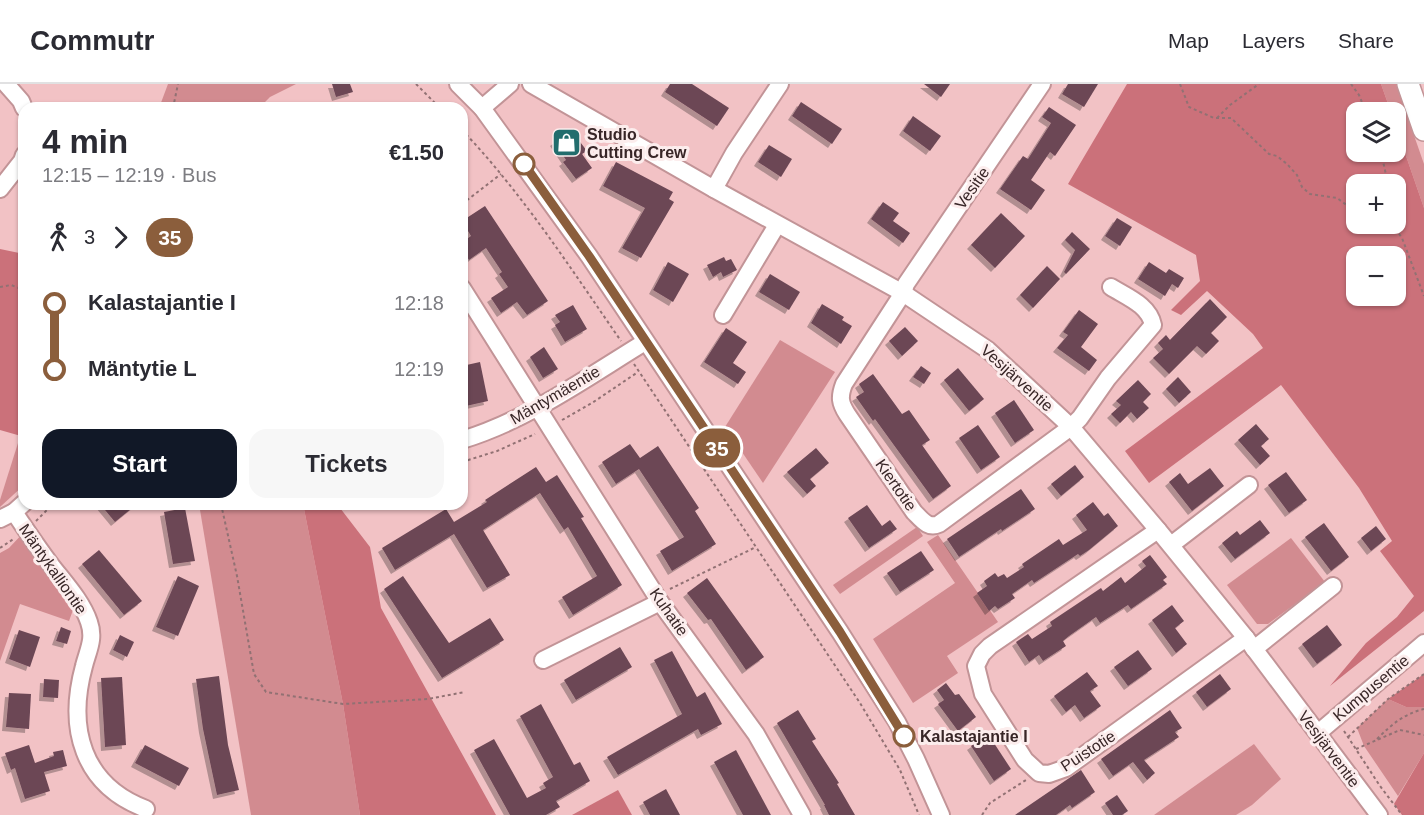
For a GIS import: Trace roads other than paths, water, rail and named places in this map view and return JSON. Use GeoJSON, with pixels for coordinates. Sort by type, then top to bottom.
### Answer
{"type":"FeatureCollection","features":[{"type":"Feature","properties":{"kind":"main road"},"geometry":{"type":"LineString","coordinates":[[1407,84],[1424,130]]}},
{"type":"Feature","properties":{"kind":"street"},"geometry":{"type":"LineString","coordinates":[[6,84],[21,102]]}},
{"type":"Feature","properties":{"kind":"street"},"geometry":{"type":"LineString","coordinates":[[458,84],[482,108],[589,256],[860,662],[902,732],[941,815]]}},
{"type":"Feature","properties":{"kind":"street"},"geometry":{"type":"LineString","coordinates":[[482,108],[510,84]]}},
{"type":"Feature","properties":{"kind":"street","name":"Vesijärventie"},"geometry":{"type":"LineString","coordinates":[[531,84],[777,225],[903,293],[988,350],[1071,427],[1171,545],[1250,644],[1379,815]]}},
{"type":"Feature","properties":{"kind":"street"},"geometry":{"type":"LineString","coordinates":[[714,189],[734,153],[780,84]]}},
{"type":"Feature","properties":{"kind":"street","name":"Vesitie"},"geometry":{"type":"LineString","coordinates":[[903,293],[906,284],[1042,84]]}},
{"type":"Feature","properties":{"kind":"street"},"geometry":{"type":"LineString","coordinates":[[0,189],[18,166]]}},
{"type":"Feature","properties":{"kind":"street"},"geometry":{"type":"LineString","coordinates":[[723,315],[777,225]]}},
{"type":"Feature","properties":{"kind":"street"},"geometry":{"type":"LineString","coordinates":[[1071,427],[1108,378],[1153,325],[1145,308],[1111,287]]}},
{"type":"Feature","properties":{"kind":"street","name":"Kiertotie"},"geometry":{"type":"LineString","coordinates":[[903,293],[844,384],[840,396],[841,404],[847,414],[914,512],[926,524],[934,526],[939,524],[1071,427]]}},
{"type":"Feature","properties":{"kind":"street","name":"Kuhatie"},"geometry":{"type":"LineString","coordinates":[[468,297],[660,602],[756,734],[802,815]]}},
{"type":"Feature","properties":{"kind":"street","name":"Mäntymäentie"},"geometry":{"type":"LineString","coordinates":[[468,438],[484,434],[538,408],[645,342]]}},
{"type":"Feature","properties":{"kind":"street"},"geometry":{"type":"LineString","coordinates":[[1171,545],[1249,485]]}},
{"type":"Feature","properties":{"kind":"street","name":"Mäntykalliontie"},"geometry":{"type":"LineString","coordinates":[[12,511],[77,599],[89,621],[92,635],[78,702],[77,726],[84,750],[97,777],[104,784],[129,803],[146,809]]}},
{"type":"Feature","properties":{"kind":"street","name":"Puistotie"},"geometry":{"type":"LineString","coordinates":[[1158,530],[990,646],[982,654],[976,666],[983,694],[1025,760],[1039,772],[1049,774],[1066,768],[1333,586]]}},
{"type":"Feature","properties":{"kind":"street"},"geometry":{"type":"LineString","coordinates":[[543,660],[660,602]]}},
{"type":"Feature","properties":{"kind":"street","name":"Kumpusentie"},"geometry":{"type":"LineString","coordinates":[[1318,733],[1424,643]]}},
{"type":"Feature","properties":{"kind":"place","name":"Studio Cutting Crew"},"geometry":{"type":"Point","coordinates":[566,143]}},
{"type":"Feature","properties":{"kind":"place","name":"Kalastajantie I"},"geometry":{"type":"Point","coordinates":[904,736]}}]}
